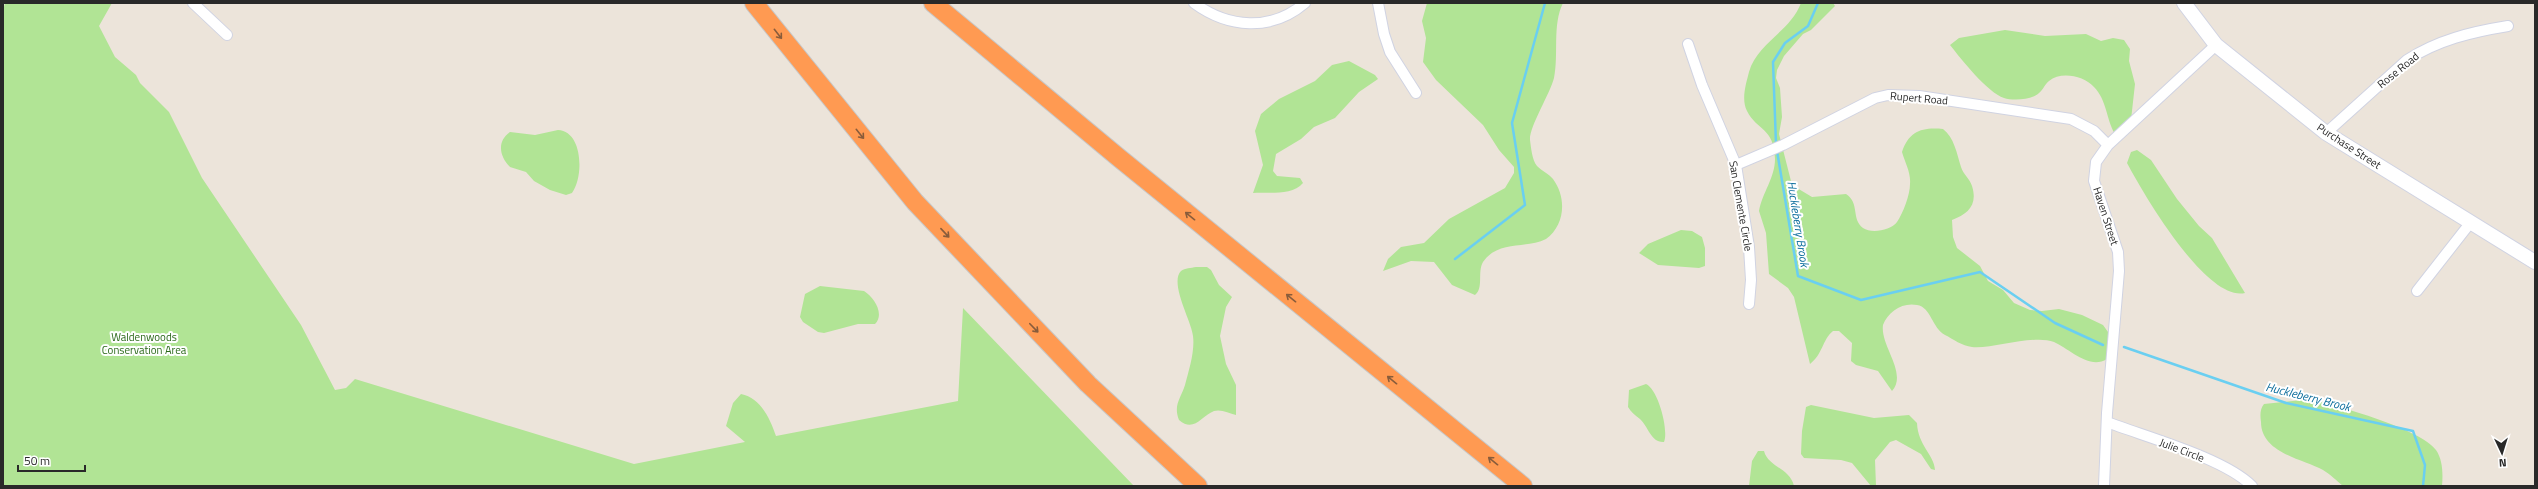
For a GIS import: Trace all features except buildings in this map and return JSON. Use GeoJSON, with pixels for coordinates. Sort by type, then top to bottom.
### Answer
{"type":"FeatureCollection","features":[{"type":"Feature","properties":{"kind":"highway"},"geometry":{"type":"LineString","coordinates":[[754,3],[915,202],[1088,384],[1198,486]]}},
{"type":"Feature","properties":{"kind":"highway"},"geometry":{"type":"LineString","coordinates":[[933,3],[1118,157],[1523,486]]}},
{"type":"Feature","properties":{"kind":"main road","name":"Purchase Street"},"geometry":{"type":"LineString","coordinates":[[2184,3],[2216,45],[2326,133],[2535,262]]}},
{"type":"Feature","properties":{"kind":"street"},"geometry":{"type":"LineString","coordinates":[[193,3],[227,35]]}},
{"type":"Feature","properties":{"kind":"street"},"geometry":{"type":"LineString","coordinates":[[1194,3],[1226,20],[1252,24],[1280,18],[1305,3]]}},
{"type":"Feature","properties":{"kind":"street"},"geometry":{"type":"LineString","coordinates":[[1378,3],[1384,34],[1390,52],[1416,93]]}},
{"type":"Feature","properties":{"kind":"street","name":"Rose Road"},"geometry":{"type":"LineString","coordinates":[[2326,133],[2407,60],[2419,52],[2464,34],[2508,26]]}},
{"type":"Feature","properties":{"kind":"street","name":"San Clemente Circle"},"geometry":{"type":"LineString","coordinates":[[1688,44],[1702,85],[1736,165],[1749,247],[1751,280],[1749,304]]}},
{"type":"Feature","properties":{"kind":"street","name":"Haven Street"},"geometry":{"type":"LineString","coordinates":[[2104,486],[2107,422],[2119,271],[2118,252],[2098,194],[2094,174],[2099,156],[2108,144],[2216,45]]}},
{"type":"Feature","properties":{"kind":"street","name":"Rupert Road"},"geometry":{"type":"LineString","coordinates":[[1736,165],[1784,145],[1875,98],[1888,95],[1919,96],[2071,119],[2094,131],[2108,144]]}},
{"type":"Feature","properties":{"kind":"street"},"geometry":{"type":"LineString","coordinates":[[2417,291],[2471,222]]}},
{"type":"Feature","properties":{"kind":"street","name":"Julie Circle"},"geometry":{"type":"LineString","coordinates":[[2107,422],[2218,464],[2237,474],[2252,486]]}},
{"type":"Feature","properties":{"kind":"green space","name":"Waldenwoods Conservation Area"},"geometry":{"type":"Polygon","coordinates":[[[5,3],[112,3],[99,26],[115,57],[136,75],[140,83],[169,112],[202,178],[301,325],[335,390],[346,388],[355,379],[634,464],[745,442],[726,426],[733,403],[741,394],[754,400],[764,410],[776,436],[958,401],[963,308],[1134,486],[3,486],[3,11],[5,3]]]}},
{"type":"Feature","properties":{"kind":"green space"},"geometry":{"type":"Polygon","coordinates":[[[1427,3],[1563,3],[1558,21],[1554,78],[1536,119],[1530,140],[1535,163],[1553,179],[1557,186],[1562,203],[1560,219],[1557,226],[1546,239],[1530,244],[1504,248],[1489,255],[1481,266],[1480,284],[1478,292],[1475,295],[1452,285],[1434,262],[1411,261],[1383,271],[1388,259],[1401,247],[1424,243],[1449,219],[1505,188],[1514,173],[1514,167],[1499,150],[1483,125],[1436,80],[1423,62],[1426,38],[1422,21],[1427,3]]]}},
{"type":"Feature","properties":{"kind":"green space"},"geometry":{"type":"Polygon","coordinates":[[[1801,3],[1833,3],[1835,6],[1811,30],[1803,34],[1784,56],[1777,70],[1776,78],[1780,88],[1782,117],[1779,134],[1792,185],[1812,197],[1846,194],[1853,202],[1857,220],[1863,228],[1871,231],[1886,229],[1897,222],[1904,209],[1909,193],[1910,175],[1902,152],[1908,139],[1917,132],[1923,130],[1943,129],[1950,136],[1962,170],[1971,183],[1974,193],[1973,204],[1967,212],[1952,220],[1953,237],[1957,248],[1980,266],[1988,281],[2003,290],[2014,303],[2030,310],[2042,311],[2059,309],[2082,315],[2103,325],[2113,339],[2107,359],[2100,362],[2093,362],[2080,357],[2054,342],[2046,340],[2025,341],[1981,347],[1968,346],[1961,344],[1945,335],[1937,328],[1929,314],[1922,307],[1911,304],[1896,309],[1892,312],[1885,320],[1883,325],[1885,342],[1897,376],[1896,384],[1892,391],[1878,371],[1856,365],[1851,361],[1852,343],[1839,331],[1833,331],[1829,335],[1818,356],[1810,364],[1794,297],[1788,288],[1769,274],[1766,233],[1759,211],[1773,173],[1775,159],[1774,149],[1772,141],[1764,130],[1751,117],[1744,102],[1745,86],[1753,62],[1766,45],[1789,22],[1801,3]]]}},
{"type":"Feature","properties":{"kind":"green space"},"geometry":{"type":"Polygon","coordinates":[[[2005,30],[2045,36],[2086,34],[2101,41],[2113,38],[2124,40],[2130,49],[2129,61],[2135,84],[2130,129],[2115,134],[2102,98],[2098,92],[2090,83],[2072,76],[2060,76],[2054,78],[2048,82],[2039,93],[2032,97],[2017,100],[2004,98],[1990,90],[1950,45],[1959,38],[2005,30]]]}},
{"type":"Feature","properties":{"kind":"green space"},"geometry":{"type":"Polygon","coordinates":[[[1349,61],[1375,75],[1378,79],[1359,92],[1335,118],[1314,127],[1301,139],[1276,154],[1273,171],[1277,176],[1300,178],[1303,183],[1287,192],[1253,193],[1263,165],[1255,131],[1261,114],[1279,99],[1315,81],[1332,65],[1349,61]]]}},
{"type":"Feature","properties":{"kind":"green space"},"geometry":{"type":"Polygon","coordinates":[[[558,130],[566,132],[572,138],[577,146],[579,156],[576,186],[572,193],[566,195],[550,190],[534,181],[526,172],[510,167],[506,163],[501,149],[503,140],[510,132],[535,135],[558,130]]]}},
{"type":"Feature","properties":{"kind":"green space"},"geometry":{"type":"Polygon","coordinates":[[[2137,150],[2151,160],[2177,199],[2199,226],[2212,238],[2245,293],[2229,291],[2212,281],[2177,243],[2161,220],[2127,163],[2131,152],[2137,150]]]}},
{"type":"Feature","properties":{"kind":"green space"},"geometry":{"type":"Polygon","coordinates":[[[1681,230],[1692,231],[1702,237],[1705,248],[1705,266],[1699,268],[1658,265],[1639,253],[1648,244],[1681,230]]]}},
{"type":"Feature","properties":{"kind":"green space"},"geometry":{"type":"Polygon","coordinates":[[[1196,267],[1207,267],[1211,270],[1219,285],[1232,297],[1226,307],[1220,336],[1226,364],[1236,385],[1236,415],[1222,411],[1214,411],[1197,422],[1189,425],[1184,424],[1179,420],[1177,415],[1177,406],[1185,385],[1193,348],[1192,330],[1179,293],[1178,277],[1181,271],[1196,267]]]}},
{"type":"Feature","properties":{"kind":"green space"},"geometry":{"type":"Polygon","coordinates":[[[820,286],[864,291],[875,301],[879,311],[878,320],[875,324],[858,324],[824,333],[818,332],[803,322],[800,317],[805,294],[820,286]]]}},
{"type":"Feature","properties":{"kind":"green space"},"geometry":{"type":"Polygon","coordinates":[[[1646,384],[1655,393],[1661,410],[1665,429],[1664,442],[1656,440],[1643,422],[1628,407],[1629,390],[1646,384]]]}},
{"type":"Feature","properties":{"kind":"green space"},"geometry":{"type":"Polygon","coordinates":[[[2311,399],[2397,426],[2427,442],[2436,450],[2440,458],[2442,486],[2343,486],[2323,470],[2284,454],[2275,448],[2263,433],[2260,415],[2264,404],[2311,399]]]}},
{"type":"Feature","properties":{"kind":"green space"},"geometry":{"type":"Polygon","coordinates":[[[1811,405],[1874,418],[1909,415],[1917,423],[1920,438],[1932,459],[1935,470],[1931,469],[1921,454],[1896,440],[1890,442],[1875,460],[1876,486],[1871,486],[1852,463],[1841,460],[1804,458],[1801,454],[1802,431],[1806,407],[1811,405]]]}},
{"type":"Feature","properties":{"kind":"green space"},"geometry":{"type":"Polygon","coordinates":[[[1758,451],[1764,451],[1770,461],[1788,475],[1794,486],[1749,486],[1752,461],[1758,451]]]}},
{"type":"Feature","properties":{"kind":"waterway"},"geometry":{"type":"LineString","coordinates":[[1455,259],[1525,205],[1512,123],[1545,3]]}},
{"type":"Feature","properties":{"kind":"waterway","name":"Huckleberry Brook"},"geometry":{"type":"LineString","coordinates":[[1776,144],[1773,62],[1785,43],[1808,26],[1818,3]]}},
{"type":"Feature","properties":{"kind":"waterway","name":"Huckleberry Brook"},"geometry":{"type":"LineString","coordinates":[[1777,151],[1798,276],[1861,300],[1980,272],[2055,323],[2103,345]]}},
{"type":"Feature","properties":{"kind":"waterway","name":"Huckleberry Brook"},"geometry":{"type":"LineString","coordinates":[[2124,347],[2286,403],[2413,431],[2425,465],[2423,486]]}}]}
